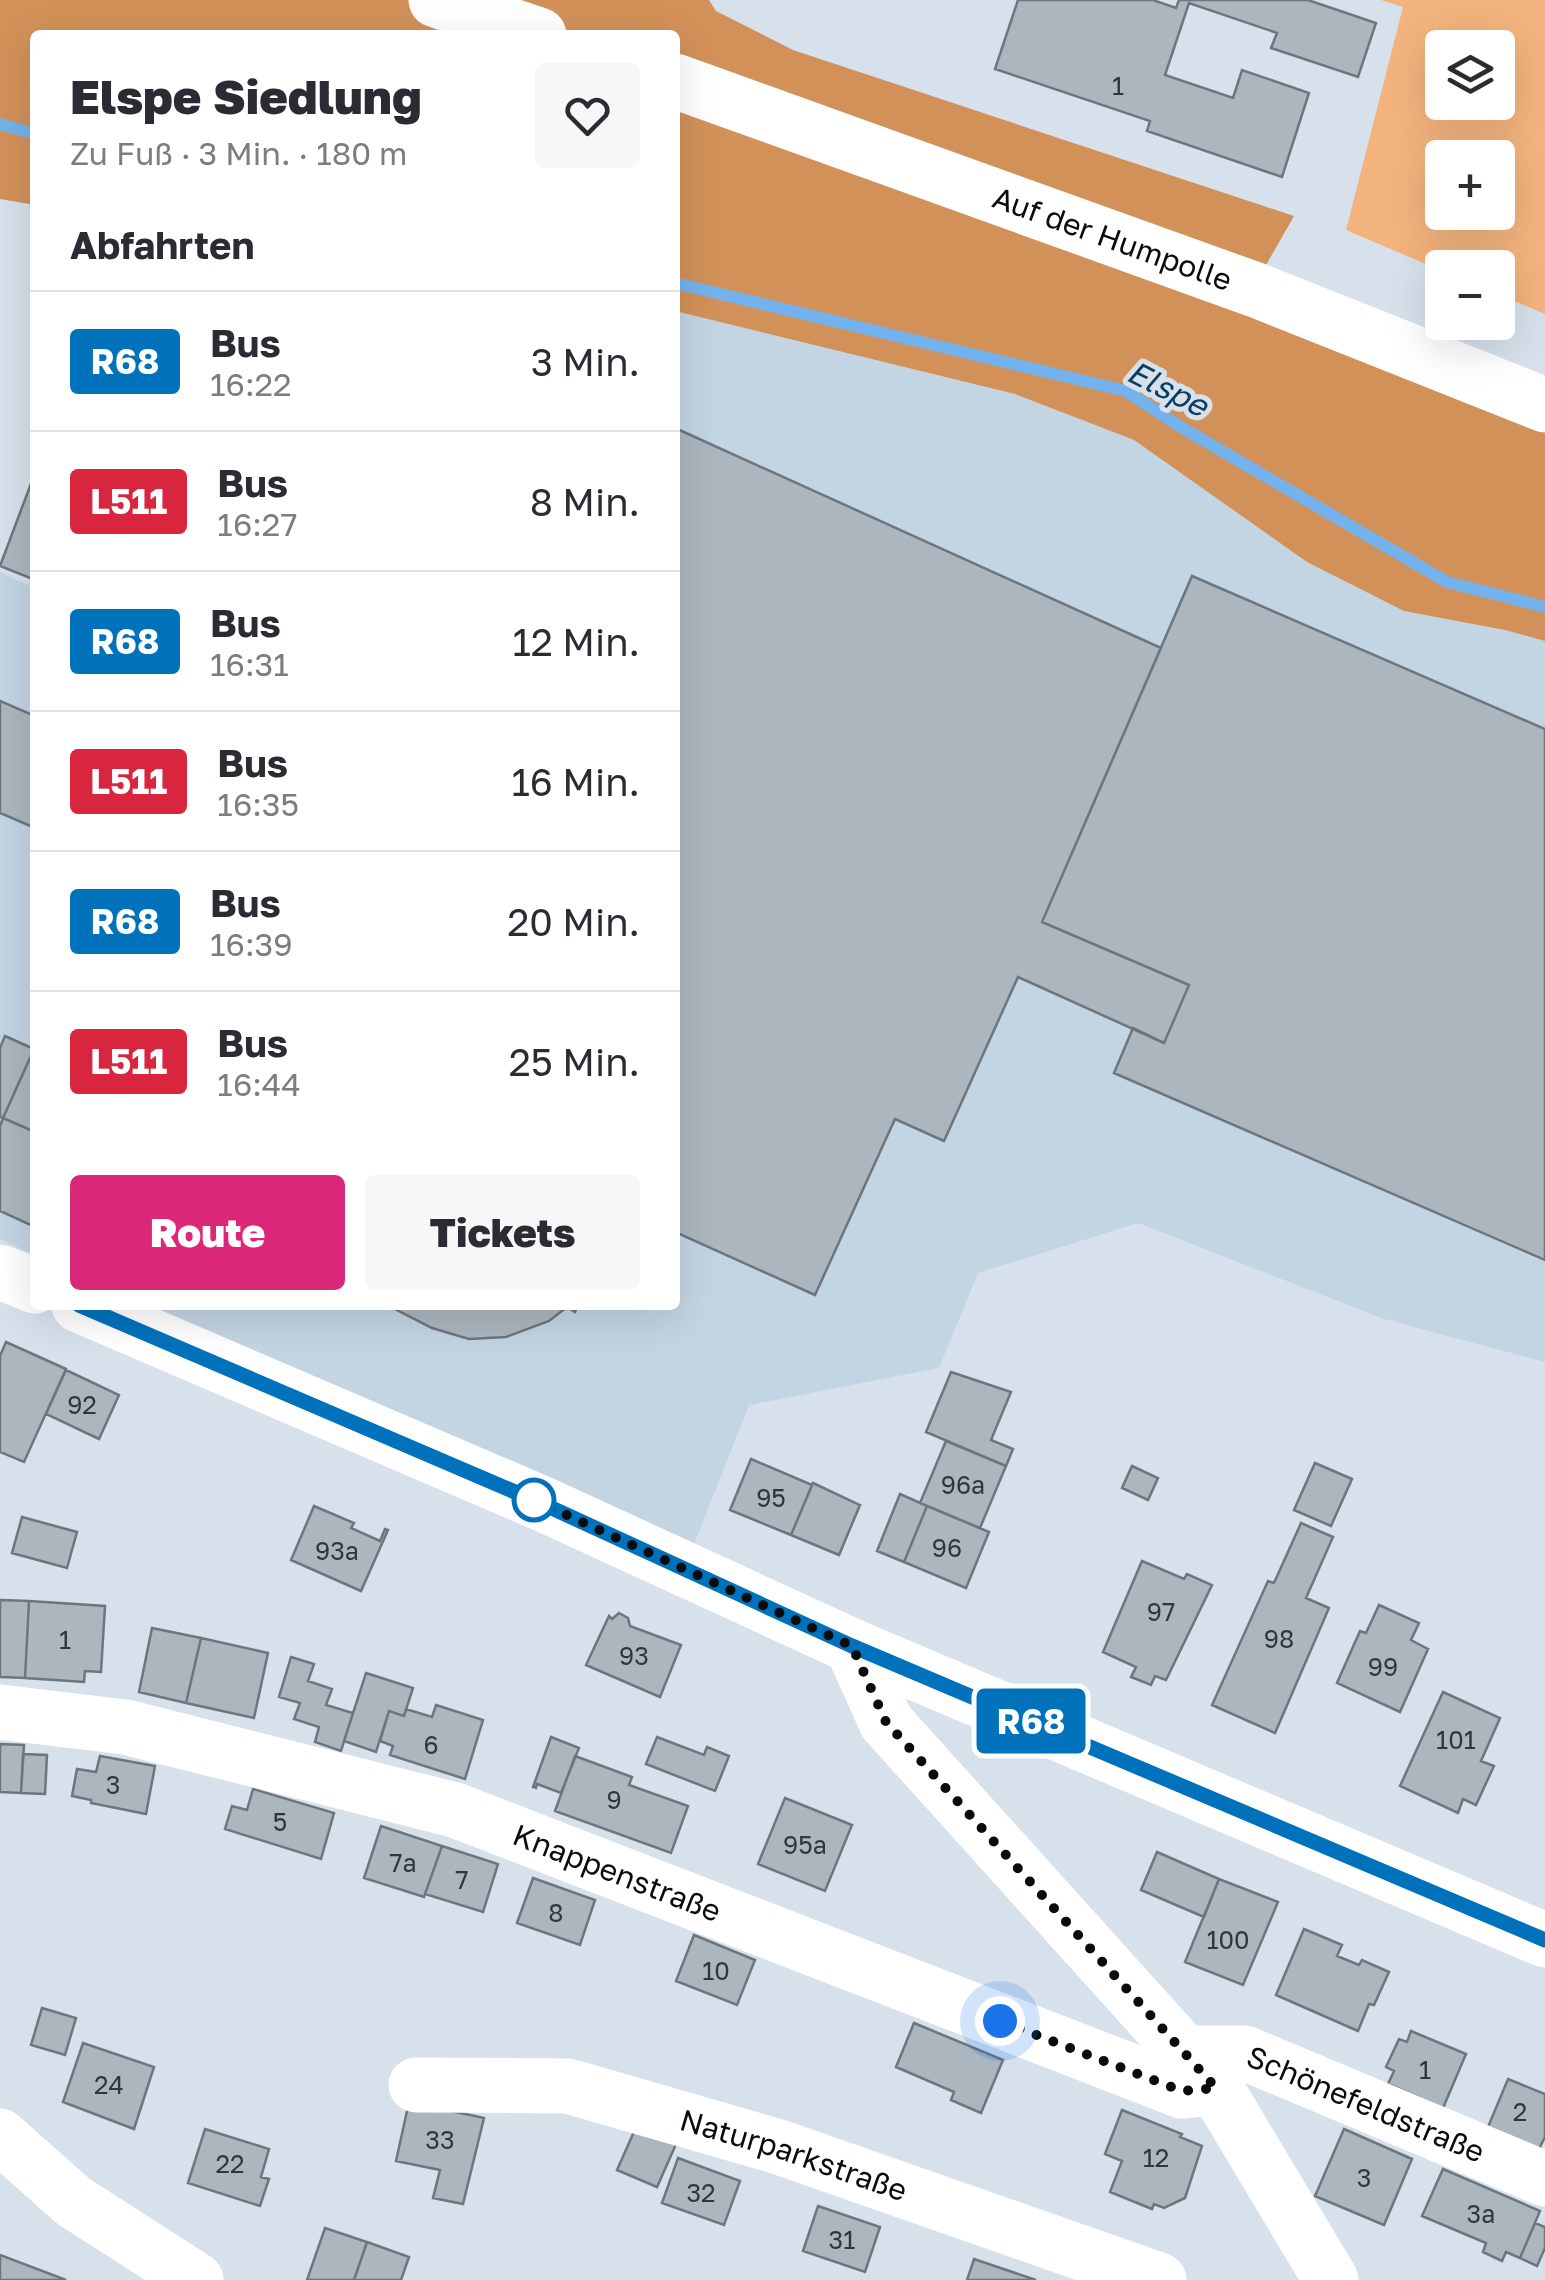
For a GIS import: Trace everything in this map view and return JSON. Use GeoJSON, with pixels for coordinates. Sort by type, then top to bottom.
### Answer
{"type":"FeatureCollection","features":[{"type":"Feature","properties":{"kind":"street"},"geometry":{"type":"LineString","coordinates":[[436,0],[524,30]]}},
{"type":"Feature","properties":{"kind":"street","name":"Auf der Humpolle"},"geometry":{"type":"LineString","coordinates":[[680,83],[1256,290],[1545,404]]}},
{"type":"Feature","properties":{"kind":"street"},"geometry":{"type":"LineString","coordinates":[[0,1272],[30,1284]]}},
{"type":"Feature","properties":{"kind":"street"},"geometry":{"type":"LineString","coordinates":[[91,1310],[543,1504],[852,1646],[1545,1940]]}},
{"type":"Feature","properties":{"kind":"street"},"geometry":{"type":"LineString","coordinates":[[852,1646],[886,1722],[1200,2070],[1331,2280]]}},
{"type":"Feature","properties":{"kind":"street","name":"Knappenstraße"},"geometry":{"type":"LineString","coordinates":[[0,1712],[125,1727],[456,1810],[1182,2091],[1200,2070]]}},
{"type":"Feature","properties":{"kind":"street","name":"Schönefeldstraße"},"geometry":{"type":"LineString","coordinates":[[1200,2070],[1245,2053],[1545,2179]]}},
{"type":"Feature","properties":{"kind":"street","name":"Naturparkstraße"},"geometry":{"type":"LineString","coordinates":[[416,2085],[568,2086],[779,2147],[1160,2280]]}},
{"type":"Feature","properties":{"kind":"street"},"geometry":{"type":"LineString","coordinates":[[0,2136],[73,2200],[196,2280]]}},
{"type":"Feature","properties":{"kind":"shaded area"},"geometry":{"type":"Polygon","coordinates":[[[0,0],[709,0],[716,11],[793,50],[1294,216],[1245,302],[1545,414],[1545,641],[1404,611],[1307,562],[1134,440],[1015,394],[680,312],[680,30],[30,30],[30,204],[0,199],[0,0]]]}},
{"type":"Feature","properties":{"kind":"shaded area"},"geometry":{"type":"Polygon","coordinates":[[[1381,0],[1545,0],[1545,314],[1515,301],[1515,250],[1425,250],[1425,264],[1346,230],[1403,7],[1381,0]]]}},
{"type":"Feature","properties":{"kind":"shaded area"},"geometry":{"type":"Polygon","coordinates":[[[680,312],[1015,394],[1134,440],[1307,562],[1545,641],[1545,1362],[1384,1319],[1138,1223],[978,1273],[939,1368],[749,1405],[691,1552],[156,1310],[680,1310],[680,312]]]}},
{"type":"Feature","properties":{"kind":"shaded area"},"geometry":{"type":"Polygon","coordinates":[[[0,572],[30,586],[30,1253],[0,1239],[0,572]]]}},
{"type":"Feature","properties":{"kind":"building"},"geometry":{"type":"Polygon","coordinates":[[[1018,0],[1153,0],[1176,8],[1179,0],[1308,0],[1376,23],[1358,77],[1271,48],[1277,33],[1189,3],[1165,75],[1233,98],[1242,70],[1309,93],[1282,177],[1147,131],[1150,121],[995,69],[1018,0]]]}},
{"type":"Feature","properties":{"kind":"building"},"geometry":{"type":"Polygon","coordinates":[[[680,430],[1161,648],[1042,922],[1189,985],[1164,1043],[1018,977],[944,1141],[895,1119],[815,1295],[680,1234],[680,430]]]}},
{"type":"Feature","properties":{"kind":"building"},"geometry":{"type":"Polygon","coordinates":[[[30,486],[30,578],[0,566],[30,486]]]}},
{"type":"Feature","properties":{"kind":"building"},"geometry":{"type":"Polygon","coordinates":[[[1192,576],[1545,729],[1545,1260],[1114,1073],[1133,1028],[1164,1043],[1189,985],[1042,922],[1192,576]]]}},
{"type":"Feature","properties":{"kind":"building"},"geometry":{"type":"Polygon","coordinates":[[[0,701],[30,714],[30,826],[0,813],[0,701]]]}},
{"type":"Feature","properties":{"kind":"building"},"geometry":{"type":"Polygon","coordinates":[[[5,1036],[30,1047],[30,1058],[3,1118],[0,1117],[0,1048],[5,1036]]]}},
{"type":"Feature","properties":{"kind":"building"},"geometry":{"type":"Polygon","coordinates":[[[30,1058],[30,1130],[3,1118],[30,1058]]]}},
{"type":"Feature","properties":{"kind":"building"},"geometry":{"type":"Polygon","coordinates":[[[3,1118],[30,1130],[30,1225],[0,1211],[3,1118]]]}},
{"type":"Feature","properties":{"kind":"building"},"geometry":{"type":"Polygon","coordinates":[[[397,1310],[563,1310],[549,1321],[506,1337],[469,1339],[432,1328],[397,1310]]]}},
{"type":"Feature","properties":{"kind":"building"},"geometry":{"type":"Polygon","coordinates":[[[6,1342],[66,1369],[24,1462],[0,1452],[0,1356],[6,1342]]]}},
{"type":"Feature","properties":{"kind":"building"},"geometry":{"type":"Polygon","coordinates":[[[66,1370],[119,1395],[99,1439],[46,1414],[66,1370]]]}},
{"type":"Feature","properties":{"kind":"building"},"geometry":{"type":"Polygon","coordinates":[[[951,1372],[1011,1392],[991,1440],[1013,1449],[1006,1466],[926,1432],[951,1372]]]}},
{"type":"Feature","properties":{"kind":"building"},"geometry":{"type":"Polygon","coordinates":[[[946,1441],[1006,1466],[980,1528],[920,1503],[946,1441]]]}},
{"type":"Feature","properties":{"kind":"building"},"geometry":{"type":"Polygon","coordinates":[[[751,1459],[812,1485],[791,1535],[730,1510],[751,1459]]]}},
{"type":"Feature","properties":{"kind":"building"},"geometry":{"type":"Polygon","coordinates":[[[1315,1463],[1352,1479],[1331,1526],[1294,1510],[1315,1463]]]}},
{"type":"Feature","properties":{"kind":"building"},"geometry":{"type":"Polygon","coordinates":[[[1132,1466],[1158,1478],[1148,1500],[1122,1488],[1132,1466]]]}},
{"type":"Feature","properties":{"kind":"building"},"geometry":{"type":"Polygon","coordinates":[[[813,1483],[860,1505],[839,1555],[791,1535],[813,1483]]]}},
{"type":"Feature","properties":{"kind":"building"},"geometry":{"type":"Polygon","coordinates":[[[900,1494],[927,1506],[904,1562],[877,1551],[900,1494]]]}},
{"type":"Feature","properties":{"kind":"building"},"geometry":{"type":"Polygon","coordinates":[[[314,1506],[354,1523],[351,1528],[380,1541],[385,1529],[388,1530],[361,1591],[291,1560],[314,1506]]]}},
{"type":"Feature","properties":{"kind":"building"},"geometry":{"type":"Polygon","coordinates":[[[927,1506],[989,1532],[966,1588],[904,1562],[927,1506]]]}},
{"type":"Feature","properties":{"kind":"building"},"geometry":{"type":"Polygon","coordinates":[[[22,1517],[77,1532],[67,1568],[12,1553],[22,1517]]]}},
{"type":"Feature","properties":{"kind":"building"},"geometry":{"type":"Polygon","coordinates":[[[1301,1523],[1333,1537],[1306,1598],[1329,1608],[1275,1733],[1212,1705],[1268,1581],[1274,1583],[1301,1523]]]}},
{"type":"Feature","properties":{"kind":"building"},"geometry":{"type":"Polygon","coordinates":[[[1142,1561],[1184,1579],[1187,1574],[1212,1585],[1166,1680],[1155,1676],[1151,1685],[1131,1677],[1136,1667],[1103,1652],[1142,1561]]]}},
{"type":"Feature","properties":{"kind":"building"},"geometry":{"type":"Polygon","coordinates":[[[0,1600],[29,1601],[25,1678],[0,1677],[0,1600]]]}},
{"type":"Feature","properties":{"kind":"building"},"geometry":{"type":"Polygon","coordinates":[[[29,1601],[105,1606],[101,1672],[85,1671],[84,1682],[25,1678],[29,1601]]]}},
{"type":"Feature","properties":{"kind":"building"},"geometry":{"type":"Polygon","coordinates":[[[1379,1605],[1419,1623],[1411,1640],[1428,1649],[1400,1712],[1337,1683],[1360,1631],[1366,1633],[1379,1605]]]}},
{"type":"Feature","properties":{"kind":"building"},"geometry":{"type":"Polygon","coordinates":[[[619,1613],[628,1618],[630,1626],[681,1645],[660,1697],[586,1665],[609,1616],[612,1619],[619,1613]]]}},
{"type":"Feature","properties":{"kind":"building"},"geometry":{"type":"Polygon","coordinates":[[[152,1628],[201,1638],[186,1703],[139,1692],[152,1628]]]}},
{"type":"Feature","properties":{"kind":"building"},"geometry":{"type":"Polygon","coordinates":[[[201,1638],[268,1653],[254,1718],[186,1703],[201,1638]]]}},
{"type":"Feature","properties":{"kind":"building"},"geometry":{"type":"Polygon","coordinates":[[[291,1657],[314,1664],[308,1681],[332,1689],[326,1705],[353,1713],[341,1751],[315,1742],[319,1727],[294,1719],[300,1703],[279,1697],[291,1657]]]}},
{"type":"Feature","properties":{"kind":"building"},"geometry":{"type":"Polygon","coordinates":[[[366,1673],[413,1688],[404,1716],[389,1711],[376,1752],[344,1741],[366,1673]]]}},
{"type":"Feature","properties":{"kind":"building"},"geometry":{"type":"Polygon","coordinates":[[[1443,1692],[1500,1718],[1481,1761],[1494,1766],[1476,1805],[1463,1799],[1458,1813],[1400,1786],[1443,1692]]]}},
{"type":"Feature","properties":{"kind":"building"},"geometry":{"type":"Polygon","coordinates":[[[436,1705],[483,1720],[465,1779],[390,1755],[393,1746],[380,1741],[389,1711],[404,1716],[406,1709],[432,1717],[436,1705]]]}},
{"type":"Feature","properties":{"kind":"building"},"geometry":{"type":"Polygon","coordinates":[[[551,1737],[579,1748],[561,1793],[537,1784],[533,1787],[551,1737]]]}},
{"type":"Feature","properties":{"kind":"building"},"geometry":{"type":"Polygon","coordinates":[[[657,1737],[704,1755],[707,1747],[729,1756],[715,1791],[646,1764],[657,1737]]]}},
{"type":"Feature","properties":{"kind":"building"},"geometry":{"type":"Polygon","coordinates":[[[0,1744],[24,1745],[21,1793],[0,1792],[0,1744]]]}},
{"type":"Feature","properties":{"kind":"building"},"geometry":{"type":"Polygon","coordinates":[[[23,1754],[47,1755],[45,1794],[21,1793],[23,1754]]]}},
{"type":"Feature","properties":{"kind":"building"},"geometry":{"type":"Polygon","coordinates":[[[100,1756],[155,1766],[146,1814],[72,1796],[77,1769],[96,1772],[100,1756]]]}},
{"type":"Feature","properties":{"kind":"building"},"geometry":{"type":"Polygon","coordinates":[[[575,1756],[632,1777],[629,1785],[688,1806],[671,1853],[555,1811],[575,1756]]]}},
{"type":"Feature","properties":{"kind":"building"},"geometry":{"type":"Polygon","coordinates":[[[253,1789],[334,1813],[321,1859],[225,1829],[232,1806],[247,1810],[253,1789]]]}},
{"type":"Feature","properties":{"kind":"building"},"geometry":{"type":"Polygon","coordinates":[[[785,1798],[852,1825],[825,1891],[758,1864],[785,1798]]]}},
{"type":"Feature","properties":{"kind":"building"},"geometry":{"type":"Polygon","coordinates":[[[381,1826],[442,1846],[424,1897],[364,1878],[381,1826]]]}},
{"type":"Feature","properties":{"kind":"building"},"geometry":{"type":"Polygon","coordinates":[[[442,1846],[498,1864],[483,1912],[425,1894],[442,1846]]]}},
{"type":"Feature","properties":{"kind":"building"},"geometry":{"type":"Polygon","coordinates":[[[1157,1852],[1219,1879],[1204,1917],[1141,1890],[1157,1852]]]}},
{"type":"Feature","properties":{"kind":"building"},"geometry":{"type":"Polygon","coordinates":[[[533,1878],[595,1900],[580,1945],[517,1923],[533,1878]]]}},
{"type":"Feature","properties":{"kind":"building"},"geometry":{"type":"Polygon","coordinates":[[[1219,1879],[1278,1902],[1243,1985],[1185,1962],[1219,1879]]]}},
{"type":"Feature","properties":{"kind":"building"},"geometry":{"type":"Polygon","coordinates":[[[1304,1929],[1342,1945],[1337,1956],[1359,1965],[1362,1960],[1389,1972],[1358,2031],[1276,1995],[1304,1929]]]}},
{"type":"Feature","properties":{"kind":"building"},"geometry":{"type":"Polygon","coordinates":[[[694,1935],[755,1960],[737,2005],[676,1981],[694,1935]]]}},
{"type":"Feature","properties":{"kind":"building"},"geometry":{"type":"Polygon","coordinates":[[[42,2008],[76,2018],[65,2055],[31,2045],[42,2008]]]}},
{"type":"Feature","properties":{"kind":"building"},"geometry":{"type":"Polygon","coordinates":[[[914,2023],[1003,2060],[981,2113],[951,2100],[954,2092],[896,2067],[914,2023]]]}},
{"type":"Feature","properties":{"kind":"building"},"geometry":{"type":"Polygon","coordinates":[[[1411,2031],[1466,2054],[1443,2108],[1388,2084],[1394,2071],[1386,2067],[1399,2039],[1407,2042],[1411,2031]]]}},
{"type":"Feature","properties":{"kind":"building"},"geometry":{"type":"Polygon","coordinates":[[[83,2043],[154,2067],[134,2129],[63,2102],[83,2043]]]}},
{"type":"Feature","properties":{"kind":"building"},"geometry":{"type":"Polygon","coordinates":[[[1508,2079],[1545,2094],[1545,2137],[1539,2149],[1488,2127],[1508,2079]]]}},
{"type":"Feature","properties":{"kind":"building"},"geometry":{"type":"Polygon","coordinates":[[[409,2102],[484,2118],[463,2204],[433,2198],[440,2170],[396,2161],[409,2102]]]}},
{"type":"Feature","properties":{"kind":"building"},"geometry":{"type":"Polygon","coordinates":[[[1122,2110],[1202,2146],[1185,2198],[1164,2208],[1154,2204],[1152,2209],[1110,2192],[1122,2161],[1105,2154],[1122,2110]]]}},
{"type":"Feature","properties":{"kind":"building"},"geometry":{"type":"Polygon","coordinates":[[[641,2116],[681,2133],[657,2187],[617,2170],[641,2116]]]}},
{"type":"Feature","properties":{"kind":"building"},"geometry":{"type":"Polygon","coordinates":[[[205,2129],[269,2149],[261,2177],[269,2179],[260,2206],[188,2183],[205,2129]]]}},
{"type":"Feature","properties":{"kind":"building"},"geometry":{"type":"Polygon","coordinates":[[[1344,2129],[1412,2159],[1384,2225],[1315,2196],[1344,2129]]]}},
{"type":"Feature","properties":{"kind":"building"},"geometry":{"type":"Polygon","coordinates":[[[678,2158],[740,2181],[724,2225],[662,2203],[678,2158]]]}},
{"type":"Feature","properties":{"kind":"building"},"geometry":{"type":"Polygon","coordinates":[[[1443,2169],[1540,2211],[1520,2258],[1506,2252],[1502,2261],[1483,2252],[1486,2243],[1422,2216],[1443,2169]]]}},
{"type":"Feature","properties":{"kind":"building"},"geometry":{"type":"Polygon","coordinates":[[[818,2206],[880,2227],[865,2272],[803,2251],[818,2206]]]}},
{"type":"Feature","properties":{"kind":"building"},"geometry":{"type":"Polygon","coordinates":[[[1535,2223],[1545,2227],[1545,2248],[1537,2266],[1520,2258],[1535,2223]]]}},
{"type":"Feature","properties":{"kind":"building"},"geometry":{"type":"Polygon","coordinates":[[[325,2228],[367,2242],[354,2280],[307,2280],[325,2228]]]}},
{"type":"Feature","properties":{"kind":"building"},"geometry":{"type":"Polygon","coordinates":[[[367,2242],[409,2257],[401,2280],[354,2280],[367,2242]]]}},
{"type":"Feature","properties":{"kind":"building"},"geometry":{"type":"Polygon","coordinates":[[[0,2255],[66,2280],[0,2280],[0,2255]]]}},
{"type":"Feature","properties":{"kind":"building"},"geometry":{"type":"Polygon","coordinates":[[[974,2259],[1036,2280],[967,2280],[974,2259]]]}},
{"type":"Feature","properties":{"kind":"waterway","name":"Elspe"},"geometry":{"type":"LineString","coordinates":[[0,124],[30,133]]}},
{"type":"Feature","properties":{"kind":"waterway","name":"Elspe"},"geometry":{"type":"LineString","coordinates":[[680,284],[1126,391],[1447,582],[1545,607]]}},
{"type":"Feature","properties":{"kind":"bus line","name":"R68"},"geometry":{"type":"LineString","coordinates":[[91,1310],[543,1504],[852,1646],[1545,1940]]}},
{"type":"Feature","properties":{"kind":"route"},"geometry":{"type":"LineString","coordinates":[[534,1500],[852,1646],[886,1722],[1216,2088],[1182,2091],[1000,2021]]}}]}
